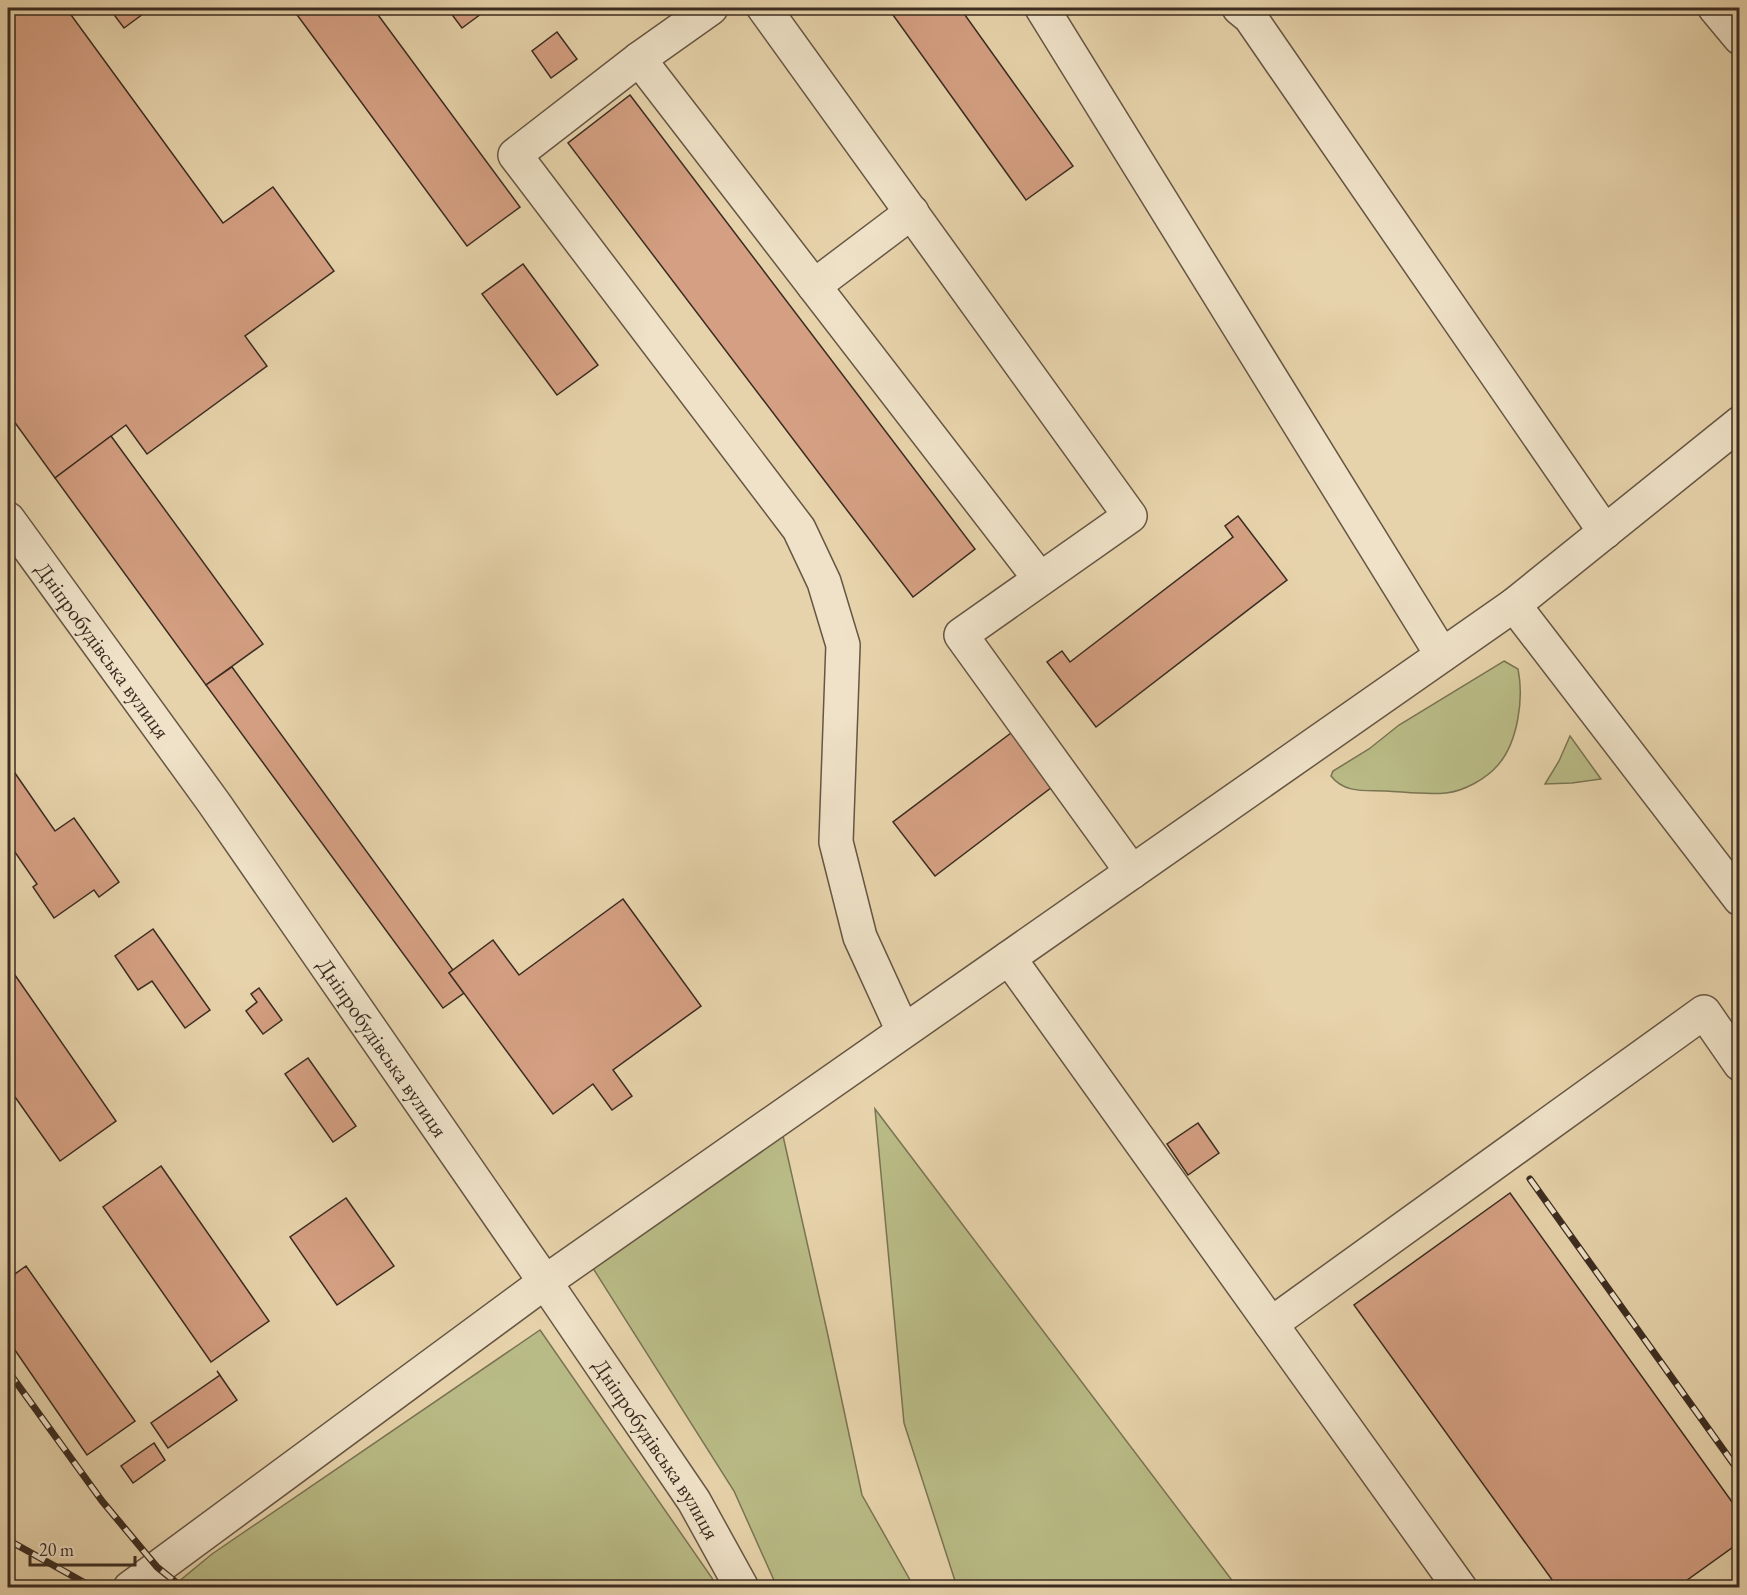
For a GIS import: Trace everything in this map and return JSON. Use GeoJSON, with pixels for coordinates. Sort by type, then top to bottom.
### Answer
{"type":"FeatureCollection","features":[{"type":"Feature","properties":{"kind":"street"},"geometry":{"type":"LineString","coordinates":[[711,8],[639,59],[515,155],[799,530],[824,582],[843,645],[836,842],[860,937],[903,1031]]}},
{"type":"Feature","properties":{"kind":"street"},"geometry":{"type":"LineString","coordinates":[[764,8],[1130,516],[961,634],[1132,872]]}},
{"type":"Feature","properties":{"kind":"street"},"geometry":{"type":"LineString","coordinates":[[1042,8],[1442,655]]}},
{"type":"Feature","properties":{"kind":"street"},"geometry":{"type":"LineString","coordinates":[[1715,8],[1740,38]]}},
{"type":"Feature","properties":{"kind":"street"},"geometry":{"type":"LineString","coordinates":[[1248,11],[1605,532]]}},
{"type":"Feature","properties":{"kind":"street"},"geometry":{"type":"LineString","coordinates":[[639,59],[1040,579]]}},
{"type":"Feature","properties":{"kind":"street"},"geometry":{"type":"LineString","coordinates":[[814,286],[912,212]]}},
{"type":"Feature","properties":{"kind":"street"},"geometry":{"type":"LineString","coordinates":[[130,1587],[545,1282],[1514,605],[1740,423]]}},
{"type":"Feature","properties":{"kind":"street","name":"Дніпробудівська вулиця"},"geometry":{"type":"LineString","coordinates":[[8,519],[214,803],[545,1282],[694,1501],[742,1587]]}},
{"type":"Feature","properties":{"kind":"street"},"geometry":{"type":"LineString","coordinates":[[1514,605],[1740,899]]}},
{"type":"Feature","properties":{"kind":"street"},"geometry":{"type":"LineString","coordinates":[[1009,958],[1460,1587]]}},
{"type":"Feature","properties":{"kind":"street"},"geometry":{"type":"LineString","coordinates":[[1271,1324],[1704,1012],[1740,1064]]}},
{"type":"Feature","properties":{"kind":"green space"},"geometry":{"type":"Polygon","coordinates":[[[1504,661],[1518,669],[1520,706],[1518,719],[1505,755],[1493,770],[1481,779],[1453,792],[1423,794],[1356,790],[1343,786],[1331,776],[1333,771],[1369,749],[1399,725],[1504,661]]]}},
{"type":"Feature","properties":{"kind":"green space"},"geometry":{"type":"Polygon","coordinates":[[[1570,736],[1601,779],[1545,784],[1559,761],[1570,736]]]}},
{"type":"Feature","properties":{"kind":"green space"},"geometry":{"type":"Polygon","coordinates":[[[875,1109],[1237,1587],[957,1587],[904,1423],[875,1109]]]}},
{"type":"Feature","properties":{"kind":"green space"},"geometry":{"type":"Polygon","coordinates":[[[779,1118],[862,1495],[914,1587],[777,1587],[734,1491],[584,1254],[779,1118]]]}},
{"type":"Feature","properties":{"kind":"green space"},"geometry":{"type":"Polygon","coordinates":[[[540,1330],[716,1587],[172,1587],[212,1554],[540,1330]]]}},
{"type":"Feature","properties":{"kind":"building"},"geometry":{"type":"Polygon","coordinates":[[[8,8],[66,8],[223,223],[273,187],[334,271],[245,336],[267,366],[147,454],[126,425],[55,478],[8,413],[8,8]]]}},
{"type":"Feature","properties":{"kind":"building"},"geometry":{"type":"Polygon","coordinates":[[[109,8],[151,8],[124,28],[109,8]]]}},
{"type":"Feature","properties":{"kind":"building"},"geometry":{"type":"Polygon","coordinates":[[[292,8],[373,8],[520,207],[467,246],[292,8]]]}},
{"type":"Feature","properties":{"kind":"building"},"geometry":{"type":"Polygon","coordinates":[[[447,8],[489,8],[462,28],[447,8]]]}},
{"type":"Feature","properties":{"kind":"building"},"geometry":{"type":"Polygon","coordinates":[[[888,8],[960,8],[1073,166],[1026,200],[888,8]]]}},
{"type":"Feature","properties":{"kind":"building"},"geometry":{"type":"Polygon","coordinates":[[[557,32],[577,59],[551,78],[532,51],[557,32]]]}},
{"type":"Feature","properties":{"kind":"building"},"geometry":{"type":"Polygon","coordinates":[[[630,95],[975,549],[913,597],[568,143],[630,95]]]}},
{"type":"Feature","properties":{"kind":"building"},"geometry":{"type":"Polygon","coordinates":[[[523,264],[598,365],[557,395],[482,294],[523,264]]]}},
{"type":"Feature","properties":{"kind":"building"},"geometry":{"type":"Polygon","coordinates":[[[111,436],[263,644],[206,685],[55,478],[111,436]]]}},
{"type":"Feature","properties":{"kind":"building"},"geometry":{"type":"Polygon","coordinates":[[[1238,516],[1287,580],[1096,727],[1047,662],[1062,651],[1070,662],[1233,537],[1225,526],[1238,516]]]}},
{"type":"Feature","properties":{"kind":"building"},"geometry":{"type":"Polygon","coordinates":[[[232,667],[453,970],[449,973],[464,993],[443,1008],[206,685],[232,667]]]}},
{"type":"Feature","properties":{"kind":"building"},"geometry":{"type":"Polygon","coordinates":[[[1015,730],[1056,784],[935,876],[893,822],[1015,730]]]}},
{"type":"Feature","properties":{"kind":"building"},"geometry":{"type":"Polygon","coordinates":[[[8,763],[55,831],[74,818],[119,882],[99,897],[94,890],[54,918],[33,887],[37,884],[8,842],[8,763]]]}},
{"type":"Feature","properties":{"kind":"building"},"geometry":{"type":"Polygon","coordinates":[[[623,899],[701,1006],[613,1070],[632,1096],[612,1110],[593,1084],[553,1114],[449,973],[493,940],[519,975],[623,899]]]}},
{"type":"Feature","properties":{"kind":"building"},"geometry":{"type":"Polygon","coordinates":[[[153,929],[210,1010],[185,1028],[152,981],[138,990],[115,956],[153,929]]]}},
{"type":"Feature","properties":{"kind":"building"},"geometry":{"type":"Polygon","coordinates":[[[8,965],[116,1121],[60,1161],[8,1087],[8,965]]]}},
{"type":"Feature","properties":{"kind":"building"},"geometry":{"type":"Polygon","coordinates":[[[259,988],[282,1020],[263,1034],[246,1011],[257,1002],[251,994],[259,988]]]}},
{"type":"Feature","properties":{"kind":"building"},"geometry":{"type":"Polygon","coordinates":[[[308,1058],[356,1126],[333,1142],[285,1074],[308,1058]]]}},
{"type":"Feature","properties":{"kind":"building"},"geometry":{"type":"Polygon","coordinates":[[[1198,1123],[1219,1153],[1188,1175],[1167,1144],[1198,1123]]]}},
{"type":"Feature","properties":{"kind":"building"},"geometry":{"type":"Polygon","coordinates":[[[161,1166],[269,1321],[211,1362],[103,1207],[161,1166]]]}},
{"type":"Feature","properties":{"kind":"building"},"geometry":{"type":"Polygon","coordinates":[[[1510,1193],[1740,1513],[1740,1542],[1676,1588],[1558,1588],[1354,1305],[1510,1193]]]}},
{"type":"Feature","properties":{"kind":"building"},"geometry":{"type":"Polygon","coordinates":[[[346,1198],[394,1266],[337,1305],[290,1237],[346,1198]]]}},
{"type":"Feature","properties":{"kind":"building"},"geometry":{"type":"Polygon","coordinates":[[[26,1266],[135,1421],[87,1455],[8,1340],[8,1279],[26,1266]]]}},
{"type":"Feature","properties":{"kind":"building"},"geometry":{"type":"Polygon","coordinates":[[[220,1375],[237,1400],[168,1448],[151,1423],[220,1375]]]}},
{"type":"Feature","properties":{"kind":"building"},"geometry":{"type":"Polygon","coordinates":[[[154,1443],[165,1460],[133,1483],[121,1466],[154,1443]]]}},
{"type":"Feature","properties":{"kind":"railway"},"geometry":{"type":"LineString","coordinates":[[1530,1179],[1740,1473]]}},
{"type":"Feature","properties":{"kind":"railway"},"geometry":{"type":"LineString","coordinates":[[8,1371],[102,1501],[157,1567],[183,1588]]}},
{"type":"Feature","properties":{"kind":"railway"},"geometry":{"type":"LineString","coordinates":[[8,1540],[94,1588]]}}]}
